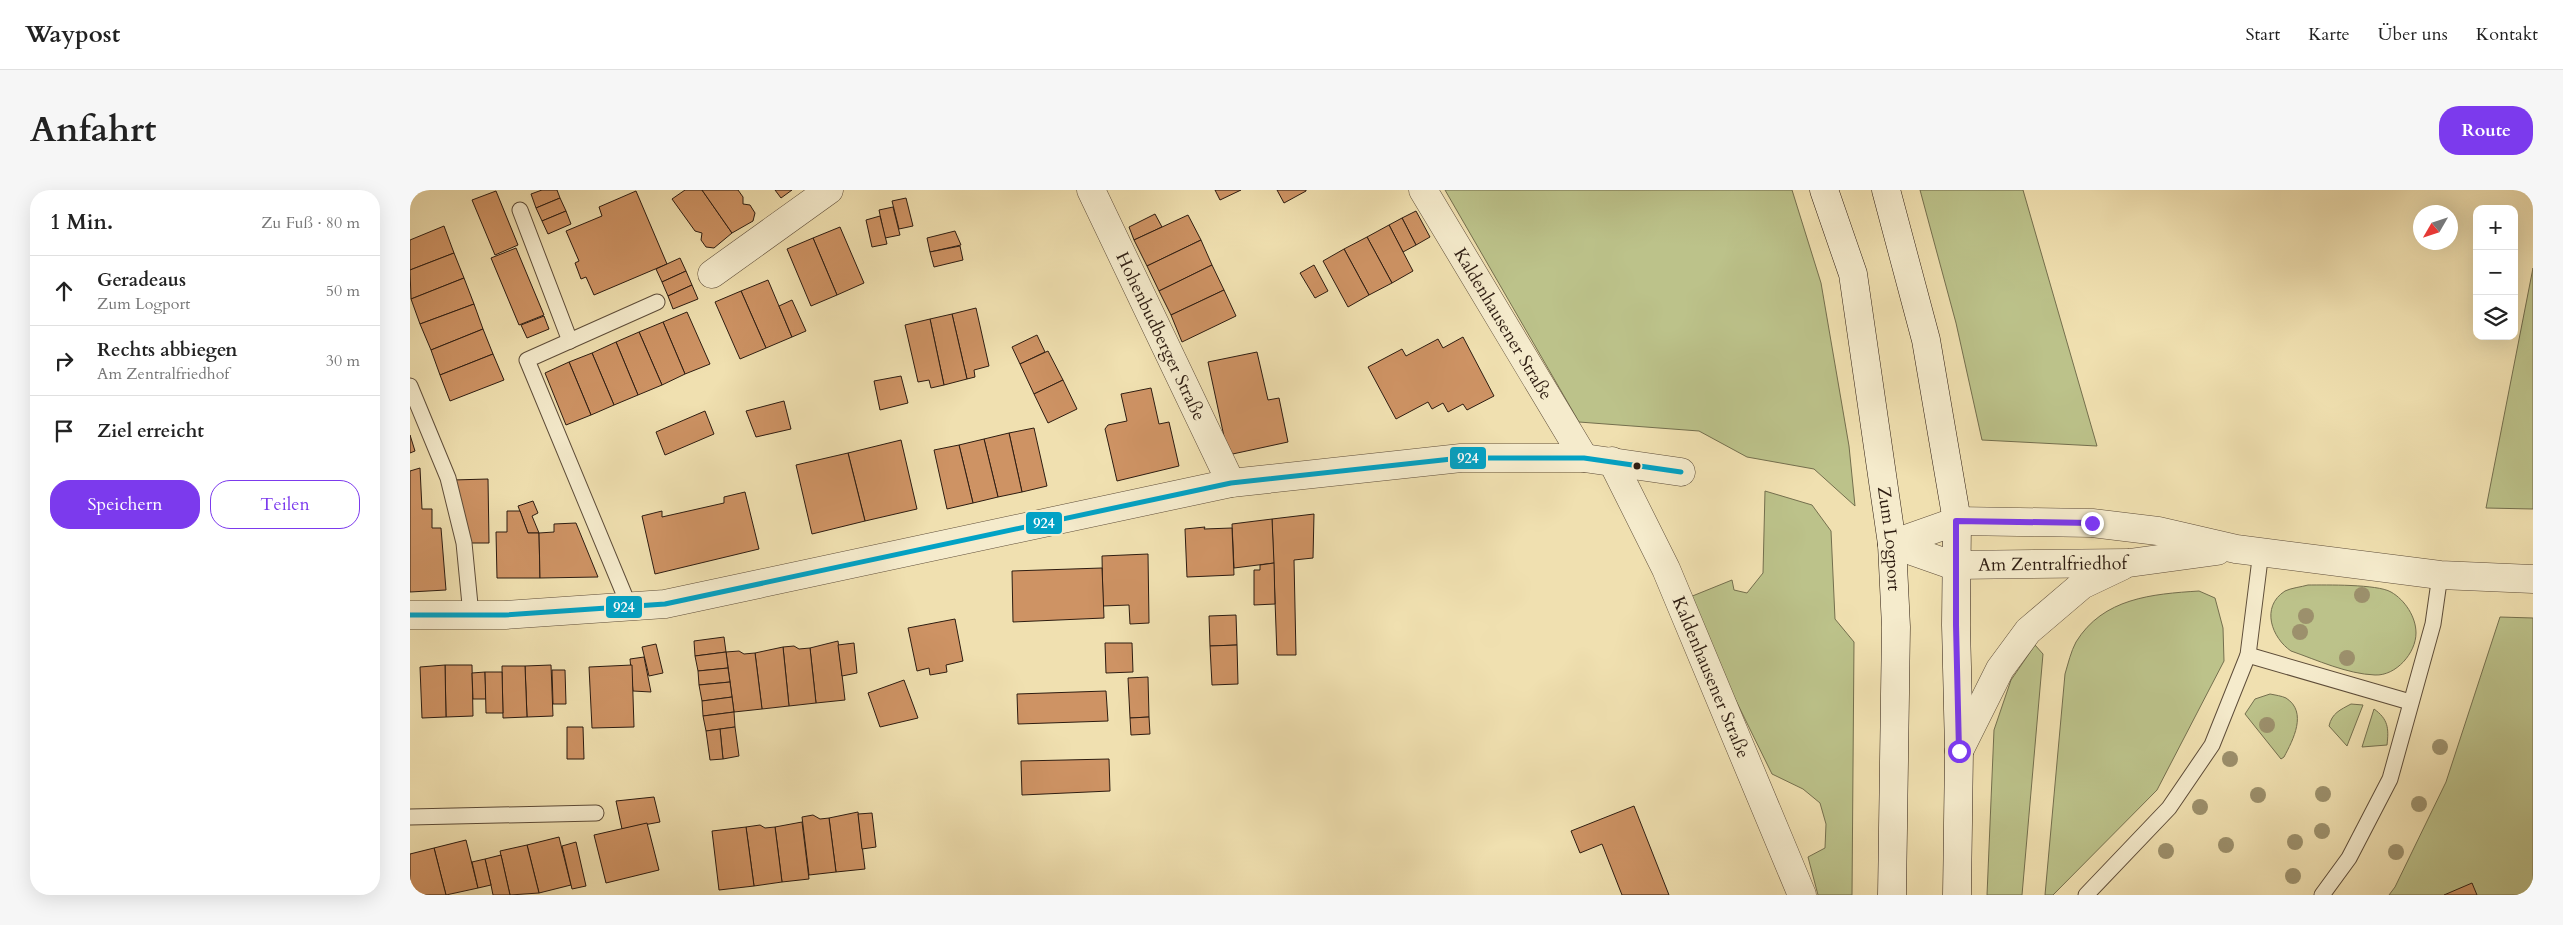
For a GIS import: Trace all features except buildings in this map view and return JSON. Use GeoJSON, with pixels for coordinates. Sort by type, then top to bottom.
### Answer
{"type":"FeatureCollection","features":[{"type":"Feature","properties":{"kind":"street"},"geometry":{"type":"LineString","coordinates":[[712,274],[830,190]]}},
{"type":"Feature","properties":{"kind":"street","name":"Hohenbudberger Straße"},"geometry":{"type":"LineString","coordinates":[[1091,190],[1231,483]]}},
{"type":"Feature","properties":{"kind":"street","name":"Kaldenhausener Straße"},"geometry":{"type":"LineString","coordinates":[[1423,190],[1584,458]]}},
{"type":"Feature","properties":{"kind":"street","name":"Zum Logport"},"geometry":{"type":"LineString","coordinates":[[1824,190],[1853,274],[1892,544],[1896,627],[1892,895]]}},
{"type":"Feature","properties":{"kind":"street"},"geometry":{"type":"LineString","coordinates":[[1886,190],[1926,340],[1956,521],[1959,751],[1957,895]]}},
{"type":"Feature","properties":{"kind":"street"},"geometry":{"type":"LineString","coordinates":[[410,615],[471,615],[665,604],[1231,483],[1461,458],[1584,458],[1681,472]]}},
{"type":"Feature","properties":{"kind":"street","name":"Kaldenhausener Straße"},"geometry":{"type":"LineString","coordinates":[[1612,461],[1666,569],[1802,895]]}},
{"type":"Feature","properties":{"kind":"street","name":"Am Zentralfriedhof"},"geometry":{"type":"LineString","coordinates":[[1892,544],[1956,521],[2092,523],[2158,531],[2248,550],[2440,574],[2533,579]]}},
{"type":"Feature","properties":{"kind":"street","name":"Am Zentralfriedhof"},"geometry":{"type":"LineString","coordinates":[[1892,544],[1949,564],[2129,563],[2248,550]]}},
{"type":"Feature","properties":{"kind":"street"},"geometry":{"type":"LineString","coordinates":[[1959,751],[2000,669],[2028,631],[2082,585],[2129,563]]}},
{"type":"Feature","properties":{"kind":"lane"},"geometry":{"type":"LineString","coordinates":[[520,210],[570,340]]}},
{"type":"Feature","properties":{"kind":"lane"},"geometry":{"type":"LineString","coordinates":[[628,606],[527,360],[657,302]]}},
{"type":"Feature","properties":{"kind":"lane"},"geometry":{"type":"LineString","coordinates":[[410,386],[448,478],[464,543],[471,615]]}},
{"type":"Feature","properties":{"kind":"lane"},"geometry":{"type":"LineString","coordinates":[[2086,895],[2168,808],[2212,745],[2248,656],[2248,550]]}},
{"type":"Feature","properties":{"kind":"lane"},"geometry":{"type":"LineString","coordinates":[[2322,895],[2349,858],[2390,779],[2433,624],[2440,574]]}},
{"type":"Feature","properties":{"kind":"lane"},"geometry":{"type":"LineString","coordinates":[[2248,656],[2410,702]]}},
{"type":"Feature","properties":{"kind":"lane"},"geometry":{"type":"LineString","coordinates":[[410,817],[596,813]]}},
{"type":"Feature","properties":{"kind":"green space"},"geometry":{"type":"Polygon","coordinates":[[[1445,190],[1792,190],[1821,283],[1849,446],[1855,506],[1814,469],[1747,457],[1699,431],[1579,422],[1445,190]]]}},
{"type":"Feature","properties":{"kind":"green space"},"geometry":{"type":"Polygon","coordinates":[[[1920,190],[2023,190],[2097,446],[1982,440],[1956,323],[1920,190]]]}},
{"type":"Feature","properties":{"kind":"green space"},"geometry":{"type":"Polygon","coordinates":[[[2533,268],[2533,509],[2486,508],[2533,268]]]}},
{"type":"Feature","properties":{"kind":"green space"},"geometry":{"type":"Polygon","coordinates":[[[1765,491],[1812,505],[1831,531],[1835,619],[1854,642],[1852,895],[1818,895],[1808,857],[1825,848],[1826,824],[1820,803],[1803,789],[1772,774],[1718,664],[1690,597],[1732,580],[1734,590],[1747,593],[1763,573],[1765,491]]]}},
{"type":"Feature","properties":{"kind":"green space"},"geometry":{"type":"Polygon","coordinates":[[[2308,585],[2384,589],[2396,595],[2409,610],[2416,627],[2415,641],[2409,655],[2390,672],[2375,675],[2343,669],[2291,651],[2274,631],[2271,622],[2273,605],[2277,598],[2285,591],[2308,585]]]}},
{"type":"Feature","properties":{"kind":"green space"},"geometry":{"type":"Polygon","coordinates":[[[2199,591],[2215,598],[2223,628],[2224,661],[2157,790],[2053,895],[2045,895],[2065,674],[2076,642],[2087,627],[2114,607],[2147,597],[2199,591]]]}},
{"type":"Feature","properties":{"kind":"green space"},"geometry":{"type":"Polygon","coordinates":[[[2500,617],[2533,618],[2533,895],[2389,895],[2395,887],[2446,782],[2500,617]]]}},
{"type":"Feature","properties":{"kind":"green space"},"geometry":{"type":"Polygon","coordinates":[[[2035,645],[2043,654],[2022,895],[1987,895],[1994,730],[2011,680],[2035,645]]]}},
{"type":"Feature","properties":{"kind":"green space"},"geometry":{"type":"Polygon","coordinates":[[[2270,694],[2286,698],[2293,704],[2296,711],[2297,726],[2291,743],[2281,759],[2245,714],[2255,699],[2270,694]]]}},
{"type":"Feature","properties":{"kind":"green space"},"geometry":{"type":"Polygon","coordinates":[[[2351,704],[2363,705],[2347,746],[2329,726],[2334,715],[2351,704]]]}},
{"type":"Feature","properties":{"kind":"green space"},"geometry":{"type":"Polygon","coordinates":[[[2374,709],[2385,720],[2388,734],[2387,745],[2362,747],[2374,709]]]}},
{"type":"Feature","properties":{"kind":"transit line","name":"924"},"geometry":{"type":"LineString","coordinates":[[410,615],[505,615],[665,604],[1231,483],[1461,458],[1584,458],[1681,472]]}},
{"type":"Feature","properties":{"kind":"route"},"geometry":{"type":"LineString","coordinates":[[1959,751],[1956,521],[2092,523]]}}]}
